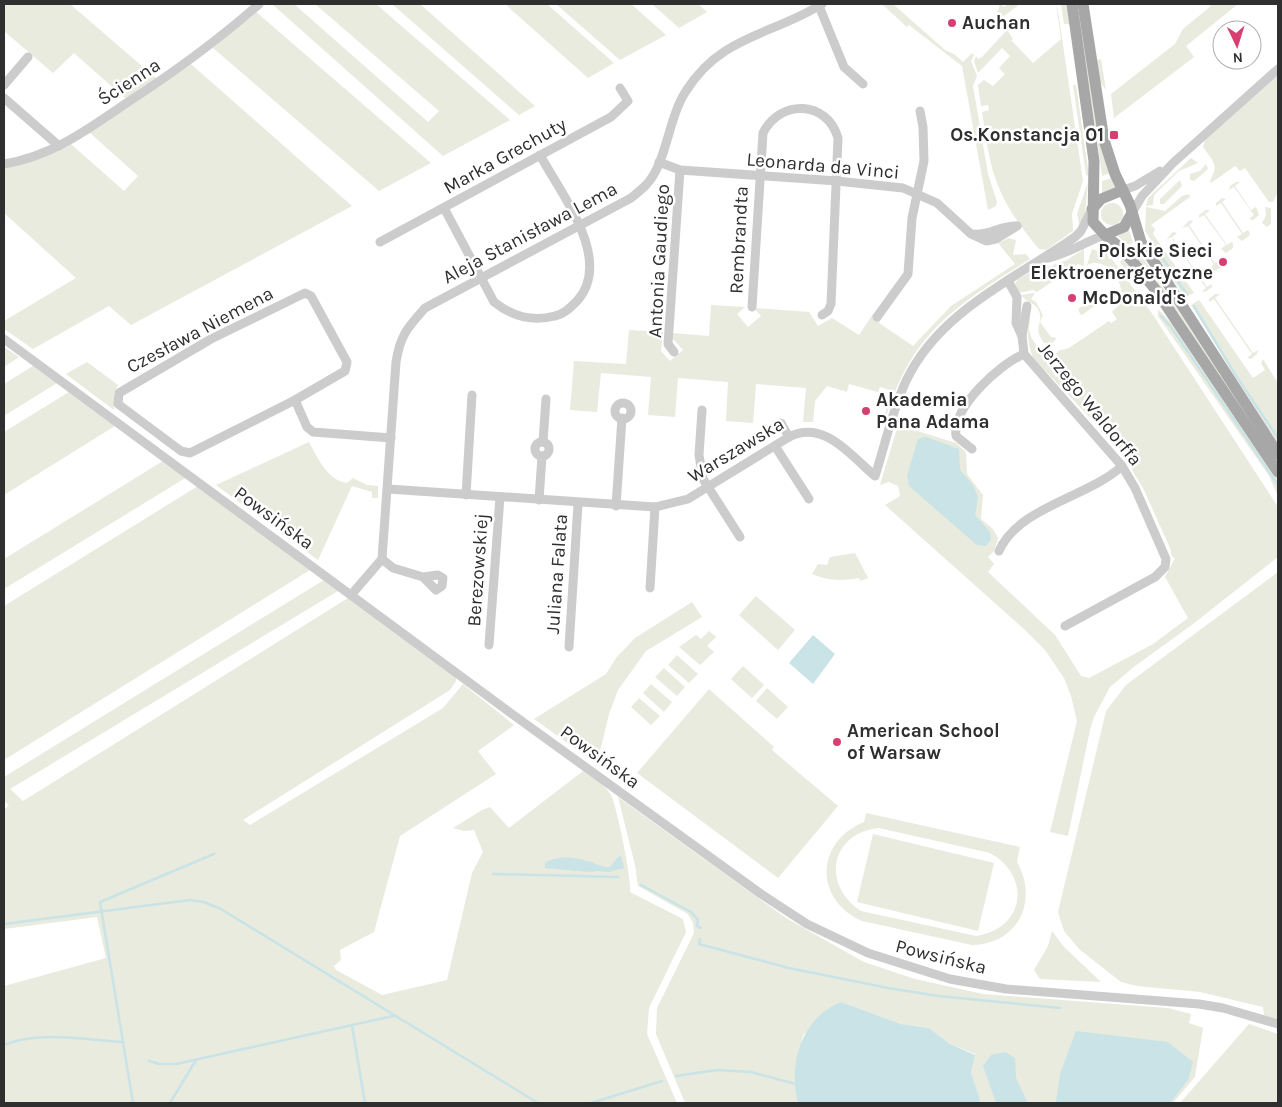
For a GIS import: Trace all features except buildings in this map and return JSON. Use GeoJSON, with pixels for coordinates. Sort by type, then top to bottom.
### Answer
{"type":"FeatureCollection","features":[{"type":"Feature","properties":{"kind":"main road","name":"Warszawska"},"geometry":{"type":"LineString","coordinates":[[1072,4],[1094,161],[1092,209]]}},
{"type":"Feature","properties":{"kind":"main road"},"geometry":{"type":"LineString","coordinates":[[1083,4],[1104,140],[1113,168],[1132,213],[1138,235],[1146,252],[1278,454]]}},
{"type":"Feature","properties":{"kind":"main road"},"geometry":{"type":"LineString","coordinates":[[1123,190],[1101,199],[1092,209],[1093,222],[1124,251],[1155,289],[1278,472]]}},
{"type":"Feature","properties":{"kind":"main road"},"geometry":{"type":"LineString","coordinates":[[1105,235],[1124,227],[1132,213]]}},
{"type":"Feature","properties":{"kind":"street","name":"Ścienna"},"geometry":{"type":"LineString","coordinates":[[4,164],[19,162],[59,146],[194,59],[259,4]]}},
{"type":"Feature","properties":{"kind":"street","name":"Aleja Stanisława Lema"},"geometry":{"type":"LineString","coordinates":[[382,559],[399,343],[406,329],[425,308],[631,198],[647,184],[658,162],[671,122],[685,91],[704,68],[725,49],[821,5],[844,67],[863,84]]}},
{"type":"Feature","properties":{"kind":"street"},"geometry":{"type":"LineString","coordinates":[[4,85],[28,57]]}},
{"type":"Feature","properties":{"kind":"street"},"geometry":{"type":"LineString","coordinates":[[1132,213],[1142,196],[1173,163],[1278,69]]}},
{"type":"Feature","properties":{"kind":"street","name":"Marka Grechuty"},"geometry":{"type":"LineString","coordinates":[[380,242],[611,117],[628,100],[620,88]]}},
{"type":"Feature","properties":{"kind":"street"},"geometry":{"type":"LineString","coordinates":[[4,98],[59,146]]}},
{"type":"Feature","properties":{"kind":"street","name":"Rembrandta"},"geometry":{"type":"LineString","coordinates":[[752,307],[763,133],[768,123],[789,110],[803,109],[825,115],[835,126],[838,138],[830,304],[828,311],[822,316]]}},
{"type":"Feature","properties":{"kind":"street"},"geometry":{"type":"LineString","coordinates":[[877,317],[908,274],[912,218],[924,161],[924,127],[920,111]]}},
{"type":"Feature","properties":{"kind":"street"},"geometry":{"type":"LineString","coordinates":[[444,208],[494,302],[514,314],[528,319],[540,319],[563,314],[583,294],[589,281],[590,257],[587,244],[579,226],[540,155]]}},
{"type":"Feature","properties":{"kind":"street","name":"Leonarda da Vinci"},"geometry":{"type":"LineString","coordinates":[[658,162],[680,170],[888,185],[917,193],[937,203],[972,234]]}},
{"type":"Feature","properties":{"kind":"street"},"geometry":{"type":"LineString","coordinates":[[1123,190],[1141,183],[1173,163]]}},
{"type":"Feature","properties":{"kind":"street","name":"Antonia Gaudiego"},"geometry":{"type":"LineString","coordinates":[[674,352],[668,344],[680,170]]}},
{"type":"Feature","properties":{"kind":"street","name":"Warszawska"},"geometry":{"type":"LineString","coordinates":[[388,489],[578,504],[655,507],[678,503],[709,487],[789,437],[805,431],[822,434],[839,445],[875,476],[905,383],[924,351],[954,318],[1081,232],[1092,209]]}},
{"type":"Feature","properties":{"kind":"street","name":"Warszawska"},"geometry":{"type":"LineString","coordinates":[[1042,260],[1058,257],[1083,243],[1105,235]]}},
{"type":"Feature","properties":{"kind":"street","name":"Jerzego Waldorffa"},"geometry":{"type":"LineString","coordinates":[[1008,281],[1017,298],[1016,323],[1022,336]]}},
{"type":"Feature","properties":{"kind":"street","name":"Czesława Niemena"},"geometry":{"type":"LineString","coordinates":[[309,293],[347,362],[345,370],[295,400],[190,453],[181,451],[123,409],[118,404],[117,398],[119,393],[211,339],[238,328],[301,294],[309,293]]}},
{"type":"Feature","properties":{"kind":"street","name":"Jerzego Waldorffa"},"geometry":{"type":"LineString","coordinates":[[1027,306],[1022,336],[1024,354],[1122,466],[1138,495],[1166,559],[1165,567],[1160,573],[1065,626]]}},
{"type":"Feature","properties":{"kind":"street","name":"Powsińska"},"geometry":{"type":"LineString","coordinates":[[4,339],[351,595],[767,898],[807,924],[852,946],[916,970],[970,983],[1015,989],[1199,1004],[1278,1024]]}},
{"type":"Feature","properties":{"kind":"street"},"geometry":{"type":"LineString","coordinates":[[972,449],[956,436],[956,425],[974,394],[986,380],[1012,359],[1024,354]]}},
{"type":"Feature","properties":{"kind":"street"},"geometry":{"type":"LineString","coordinates":[[466,494],[472,395]]}},
{"type":"Feature","properties":{"kind":"street"},"geometry":{"type":"LineString","coordinates":[[538,500],[542,456],[546,456],[550,451],[549,445],[543,442],[546,399]]}},
{"type":"Feature","properties":{"kind":"street"},"geometry":{"type":"LineString","coordinates":[[295,400],[307,427],[314,432],[391,438]]}},
{"type":"Feature","properties":{"kind":"street"},"geometry":{"type":"LineString","coordinates":[[702,410],[699,455],[703,479],[740,537]]}},
{"type":"Feature","properties":{"kind":"street"},"geometry":{"type":"LineString","coordinates":[[616,506],[622,418]]}},
{"type":"Feature","properties":{"kind":"street"},"geometry":{"type":"LineString","coordinates":[[781,423],[789,437]]}},
{"type":"Feature","properties":{"kind":"street"},"geometry":{"type":"LineString","coordinates":[[776,446],[809,499]]}},
{"type":"Feature","properties":{"kind":"street"},"geometry":{"type":"LineString","coordinates":[[999,551],[1003,540],[1032,517],[1048,507],[1104,480],[1122,466]]}},
{"type":"Feature","properties":{"kind":"street","name":"Berezowskiej"},"geometry":{"type":"LineString","coordinates":[[489,645],[500,497]]}},
{"type":"Feature","properties":{"kind":"street","name":"Juliana Falata"},"geometry":{"type":"LineString","coordinates":[[569,648],[578,504]]}},
{"type":"Feature","properties":{"kind":"street"},"geometry":{"type":"LineString","coordinates":[[650,588],[655,507]]}},
{"type":"Feature","properties":{"kind":"street"},"geometry":{"type":"LineString","coordinates":[[351,595],[382,559],[393,568],[423,578]]}},
{"type":"Feature","properties":{"kind":"shaded area"},"geometry":{"type":"Polygon","coordinates":[[[4,4],[70,4],[157,79],[127,100],[74,53],[53,73],[4,31],[4,4]]]}},
{"type":"Feature","properties":{"kind":"shaded area"},"geometry":{"type":"Polygon","coordinates":[[[272,4],[294,4],[428,122],[439,111],[315,4],[376,4],[510,120],[443,156],[272,4]]]}},
{"type":"Feature","properties":{"kind":"shaded area"},"geometry":{"type":"Polygon","coordinates":[[[392,4],[420,4],[535,106],[519,115],[392,4]]]}},
{"type":"Feature","properties":{"kind":"shaded area"},"geometry":{"type":"Polygon","coordinates":[[[505,4],[547,4],[614,63],[588,78],[505,4]]]}},
{"type":"Feature","properties":{"kind":"shaded area"},"geometry":{"type":"Polygon","coordinates":[[[556,4],[631,4],[666,35],[620,60],[556,4]]]}},
{"type":"Feature","properties":{"kind":"shaded area"},"geometry":{"type":"Polygon","coordinates":[[[652,4],[698,4],[707,12],[679,28],[652,4]]]}},
{"type":"Feature","properties":{"kind":"shaded area"},"geometry":{"type":"Polygon","coordinates":[[[882,4],[893,4],[945,50],[954,54],[963,62],[972,53],[974,55],[971,61],[977,76],[973,86],[988,174],[997,202],[996,206],[988,210],[962,66],[909,25],[907,27],[882,4]]]}},
{"type":"Feature","properties":{"kind":"shaded area"},"geometry":{"type":"Polygon","coordinates":[[[1000,4],[1004,7],[1008,4],[1020,4],[1000,19],[1013,39],[1011,40],[1033,63],[1061,39],[1056,4],[1058,11],[1083,181],[1072,214],[1073,231],[1046,250],[1039,249],[1009,208],[1000,190],[991,164],[982,112],[989,110],[988,105],[981,106],[978,85],[984,80],[993,86],[1005,74],[999,68],[1010,56],[1002,48],[978,73],[974,61],[976,56],[978,59],[982,57],[1006,31],[995,20],[1000,4]]]}},
{"type":"Feature","properties":{"kind":"shaded area"},"geometry":{"type":"Polygon","coordinates":[[[1061,4],[1068,4],[1069,24],[1064,24],[1061,4]]]}},
{"type":"Feature","properties":{"kind":"shaded area"},"geometry":{"type":"Polygon","coordinates":[[[1077,4],[1110,173],[1102,176],[1100,160],[1077,4]]]}},
{"type":"Feature","properties":{"kind":"shaded area"},"geometry":{"type":"Polygon","coordinates":[[[1209,4],[1238,4],[1218,20],[1212,20],[1212,25],[1186,46],[1194,57],[1114,118],[1118,151],[1111,94],[1175,44],[1183,29],[1211,6],[1209,4]]]}},
{"type":"Feature","properties":{"kind":"shaded area"},"geometry":{"type":"Polygon","coordinates":[[[255,11],[431,163],[379,191],[213,48],[255,11]]]}},
{"type":"Feature","properties":{"kind":"shaded area"},"geometry":{"type":"Polygon","coordinates":[[[1101,59],[1106,90],[1100,82],[1097,60],[1101,59]]]}},
{"type":"Feature","properties":{"kind":"shaded area"},"geometry":{"type":"Polygon","coordinates":[[[191,64],[352,206],[131,325],[109,306],[33,349],[4,329],[4,321],[76,278],[4,213],[4,168],[71,144],[124,191],[138,176],[89,132],[191,64]]]}},
{"type":"Feature","properties":{"kind":"shaded area"},"geometry":{"type":"Polygon","coordinates":[[[1278,74],[1278,192],[1273,202],[1269,202],[1245,168],[1240,171],[1235,166],[1211,183],[1215,167],[1203,147],[1205,140],[1278,74]]]}},
{"type":"Feature","properties":{"kind":"shaded area"},"geometry":{"type":"Polygon","coordinates":[[[1073,85],[1076,85],[1089,176],[1086,175],[1073,85]]]}},
{"type":"Feature","properties":{"kind":"shaded area"},"geometry":{"type":"Polygon","coordinates":[[[1191,158],[1198,163],[1179,171],[1154,195],[1153,205],[1146,206],[1148,198],[1191,158]]]}},
{"type":"Feature","properties":{"kind":"shaded area"},"geometry":{"type":"Polygon","coordinates":[[[1206,164],[1208,169],[1194,181],[1190,180],[1190,174],[1200,171],[1206,164]]]}},
{"type":"Feature","properties":{"kind":"shaded area"},"geometry":{"type":"Polygon","coordinates":[[[1112,178],[1116,187],[1102,193],[1102,181],[1112,178]]]}},
{"type":"Feature","properties":{"kind":"shaded area"},"geometry":{"type":"Polygon","coordinates":[[[1180,180],[1182,186],[1164,204],[1160,204],[1160,199],[1180,180]]]}},
{"type":"Feature","properties":{"kind":"shaded area"},"geometry":{"type":"Polygon","coordinates":[[[1088,182],[1085,214],[1080,228],[1077,214],[1088,182]]]}},
{"type":"Feature","properties":{"kind":"shaded area"},"geometry":{"type":"Polygon","coordinates":[[[1240,182],[1235,186],[1251,210],[1256,207],[1259,215],[1253,220],[1249,219],[1254,215],[1234,187],[1229,190],[1230,186],[1240,182]]]}},
{"type":"Feature","properties":{"kind":"shaded area"},"geometry":{"type":"Polygon","coordinates":[[[1189,194],[1190,197],[1151,225],[1155,229],[1153,234],[1194,293],[1185,297],[1147,242],[1151,240],[1145,231],[1146,207],[1165,211],[1182,196],[1189,194]]]}},
{"type":"Feature","properties":{"kind":"shaded area"},"geometry":{"type":"Polygon","coordinates":[[[1222,198],[1226,199],[1222,202],[1243,233],[1248,230],[1250,233],[1242,241],[1237,237],[1242,234],[1221,203],[1216,206],[1216,203],[1222,198]]]}},
{"type":"Feature","properties":{"kind":"shaded area"},"geometry":{"type":"Polygon","coordinates":[[[1108,203],[1116,203],[1123,210],[1123,218],[1116,225],[1108,225],[1101,218],[1101,210],[1108,203]]]}},
{"type":"Feature","properties":{"kind":"shaded area"},"geometry":{"type":"Polygon","coordinates":[[[1265,207],[1271,208],[1271,224],[1267,227],[1262,223],[1266,215],[1265,207]]]}},
{"type":"Feature","properties":{"kind":"shaded area"},"geometry":{"type":"Polygon","coordinates":[[[1206,210],[1210,210],[1205,214],[1227,245],[1232,242],[1233,244],[1233,248],[1226,253],[1221,249],[1226,245],[1204,215],[1199,218],[1199,215],[1206,210]]]}},
{"type":"Feature","properties":{"kind":"shaded area"},"geometry":{"type":"Polygon","coordinates":[[[1190,220],[1193,222],[1189,225],[1215,263],[1220,260],[1222,263],[1221,267],[1215,271],[1210,268],[1214,264],[1188,226],[1182,228],[1190,220]]]}},
{"type":"Feature","properties":{"kind":"shaded area"},"geometry":{"type":"Polygon","coordinates":[[[1129,230],[1133,243],[1128,245],[1118,236],[1129,230]]]}},
{"type":"Feature","properties":{"kind":"shaded area"},"geometry":{"type":"Polygon","coordinates":[[[1173,232],[1177,233],[1172,237],[1207,287],[1212,284],[1212,287],[1205,292],[1202,291],[1206,288],[1171,237],[1166,240],[1173,232]]]}},
{"type":"Feature","properties":{"kind":"shaded area"},"geometry":{"type":"Polygon","coordinates":[[[1009,238],[1016,240],[1013,255],[1026,254],[1030,259],[959,307],[923,342],[896,389],[885,420],[883,420],[892,391],[880,387],[878,392],[849,384],[847,392],[827,386],[815,401],[813,422],[803,422],[806,388],[756,384],[753,423],[726,421],[728,382],[678,378],[675,417],[648,415],[651,377],[601,373],[597,412],[570,410],[574,361],[626,364],[629,330],[663,332],[661,351],[670,361],[683,350],[673,339],[673,333],[709,336],[711,305],[745,307],[737,314],[748,327],[761,316],[754,308],[809,312],[818,326],[832,318],[859,335],[873,314],[881,319],[879,323],[913,346],[951,306],[1015,264],[998,243],[1009,238]]]}},
{"type":"Feature","properties":{"kind":"shaded area"},"geometry":{"type":"Polygon","coordinates":[[[1136,247],[1278,461],[1278,465],[1131,249],[1136,247]]]}},
{"type":"Feature","properties":{"kind":"shaded area"},"geometry":{"type":"Polygon","coordinates":[[[1084,249],[1084,266],[1078,264],[1037,292],[1033,290],[1019,293],[1015,285],[1017,280],[1032,271],[1034,272],[1067,260],[1084,249]]]}},
{"type":"Feature","properties":{"kind":"shaded area"},"geometry":{"type":"Polygon","coordinates":[[[1092,249],[1107,254],[1109,259],[1111,258],[1151,312],[1278,507],[1278,557],[1110,687],[1094,717],[1090,730],[1068,836],[1050,832],[1077,721],[1064,678],[1045,650],[1025,630],[885,505],[900,496],[898,486],[889,482],[880,485],[898,425],[956,443],[966,452],[967,474],[983,495],[981,519],[993,529],[998,538],[994,551],[988,557],[994,564],[988,572],[1055,635],[1081,676],[1089,678],[1153,644],[1188,618],[1165,577],[1175,558],[1172,557],[1170,548],[1144,490],[1119,448],[1033,358],[1031,352],[1028,336],[1030,313],[1029,330],[1031,337],[1056,377],[1066,370],[1056,354],[1058,351],[1069,348],[1109,321],[1111,323],[1117,319],[1112,312],[1119,305],[1122,298],[1120,284],[1112,271],[1107,267],[1094,263],[1087,265],[1092,249]]]}},
{"type":"Feature","properties":{"kind":"shaded area"},"geometry":{"type":"Polygon","coordinates":[[[1123,258],[1139,280],[1133,280],[1120,262],[1123,258]]]}},
{"type":"Feature","properties":{"kind":"shaded area"},"geometry":{"type":"Polygon","coordinates":[[[1035,293],[1031,299],[1036,302],[1043,315],[1040,322],[1051,337],[1057,338],[1051,344],[1044,343],[1039,333],[1040,315],[1038,308],[1021,295],[1035,293]]]}},
{"type":"Feature","properties":{"kind":"shaded area"},"geometry":{"type":"Polygon","coordinates":[[[1215,294],[1220,294],[1215,298],[1253,353],[1258,350],[1257,354],[1251,359],[1247,358],[1252,354],[1214,299],[1209,302],[1209,299],[1215,294]]]}},
{"type":"Feature","properties":{"kind":"shaded area"},"geometry":{"type":"Polygon","coordinates":[[[1093,298],[1097,304],[1082,315],[1080,314],[1078,309],[1093,298]]]}},
{"type":"Feature","properties":{"kind":"shaded area"},"geometry":{"type":"Polygon","coordinates":[[[1199,300],[1253,378],[1265,370],[1261,363],[1263,359],[1278,383],[1278,445],[1191,305],[1199,300]]]}},
{"type":"Feature","properties":{"kind":"shaded area"},"geometry":{"type":"Polygon","coordinates":[[[1158,309],[1175,327],[1278,480],[1278,496],[1269,476],[1158,316],[1158,309]]]}},
{"type":"Feature","properties":{"kind":"shaded area"},"geometry":{"type":"Polygon","coordinates":[[[4,347],[19,357],[4,367],[4,347]]]}},
{"type":"Feature","properties":{"kind":"shaded area"},"geometry":{"type":"Polygon","coordinates":[[[87,362],[118,385],[114,393],[114,410],[66,374],[87,362]]]}},
{"type":"Feature","properties":{"kind":"shaded area"},"geometry":{"type":"Polygon","coordinates":[[[33,366],[57,383],[4,416],[4,384],[33,366]]]}},
{"type":"Feature","properties":{"kind":"shaded area"},"geometry":{"type":"Polygon","coordinates":[[[69,392],[115,426],[4,495],[4,432],[69,392]]]}},
{"type":"Feature","properties":{"kind":"shaded area"},"geometry":{"type":"Polygon","coordinates":[[[309,442],[324,467],[334,478],[347,483],[353,478],[367,485],[378,486],[378,498],[372,498],[372,492],[352,486],[318,560],[216,485],[309,442]]]}},
{"type":"Feature","properties":{"kind":"shaded area"},"geometry":{"type":"Polygon","coordinates":[[[163,461],[187,477],[4,589],[4,559],[163,461]]]}},
{"type":"Feature","properties":{"kind":"shaded area"},"geometry":{"type":"Polygon","coordinates":[[[198,486],[310,570],[4,760],[4,606],[198,486]]]}},
{"type":"Feature","properties":{"kind":"shaded area"},"geometry":{"type":"Polygon","coordinates":[[[855,553],[868,578],[860,581],[859,578],[835,580],[812,574],[818,564],[827,565],[830,557],[855,553]]]}},
{"type":"Feature","properties":{"kind":"shaded area"},"geometry":{"type":"Polygon","coordinates":[[[1278,572],[1278,1020],[1264,1015],[1263,1007],[1200,992],[1137,986],[1121,982],[1079,949],[1064,931],[1058,912],[1106,711],[1126,685],[1278,572]]]}},
{"type":"Feature","properties":{"kind":"shaded area"},"geometry":{"type":"Polygon","coordinates":[[[324,580],[338,591],[10,789],[23,801],[348,598],[456,677],[456,681],[450,690],[243,820],[250,825],[443,708],[463,684],[514,725],[478,751],[496,774],[400,836],[374,932],[340,950],[341,960],[334,966],[336,970],[382,995],[447,980],[472,873],[483,852],[474,830],[464,831],[453,828],[490,807],[509,828],[583,771],[603,786],[612,797],[624,845],[630,892],[683,919],[686,932],[649,1008],[647,1034],[677,1103],[4,1103],[4,986],[106,958],[97,917],[4,929],[4,809],[9,806],[4,800],[4,777],[324,580]]]}},
{"type":"Feature","properties":{"kind":"shaded area"},"geometry":{"type":"Polygon","coordinates":[[[756,596],[795,630],[778,650],[739,615],[756,596]]]}},
{"type":"Feature","properties":{"kind":"shaded area"},"geometry":{"type":"Polygon","coordinates":[[[692,602],[702,617],[646,651],[618,690],[609,714],[597,764],[534,719],[606,674],[616,658],[635,638],[692,602]]]}},
{"type":"Feature","properties":{"kind":"shaded area"},"geometry":{"type":"Polygon","coordinates":[[[709,631],[716,637],[707,646],[714,652],[700,665],[679,647],[696,635],[701,639],[709,631]]]}},
{"type":"Feature","properties":{"kind":"shaded area"},"geometry":{"type":"Polygon","coordinates":[[[677,655],[698,674],[689,683],[668,665],[677,655]]]}},
{"type":"Feature","properties":{"kind":"shaded area"},"geometry":{"type":"Polygon","coordinates":[[[743,666],[764,685],[752,698],[731,679],[743,666]]]}},
{"type":"Feature","properties":{"kind":"shaded area"},"geometry":{"type":"Polygon","coordinates":[[[664,668],[685,687],[677,696],[655,677],[664,668]]]}},
{"type":"Feature","properties":{"kind":"shaded area"},"geometry":{"type":"Polygon","coordinates":[[[651,684],[672,702],[664,712],[643,693],[651,684]]]}},
{"type":"Feature","properties":{"kind":"shaded area"},"geometry":{"type":"Polygon","coordinates":[[[767,688],[788,707],[777,719],[756,701],[767,688]]]}},
{"type":"Feature","properties":{"kind":"shaded area"},"geometry":{"type":"Polygon","coordinates":[[[709,689],[774,747],[772,750],[838,806],[778,878],[637,773],[709,689]]]}},
{"type":"Feature","properties":{"kind":"shaded area"},"geometry":{"type":"Polygon","coordinates":[[[639,698],[660,716],[651,725],[631,707],[639,698]]]}},
{"type":"Feature","properties":{"kind":"shaded area"},"geometry":{"type":"Polygon","coordinates":[[[618,797],[786,918],[864,962],[915,979],[983,994],[1168,1008],[1191,1014],[1189,1023],[1203,1028],[1195,1077],[1173,1103],[981,1103],[971,1072],[975,1054],[950,1044],[929,1028],[901,1024],[841,1002],[803,1035],[795,1075],[798,1103],[685,1103],[656,1034],[657,1008],[694,933],[693,923],[688,914],[638,886],[635,865],[618,797]]]}},
{"type":"Feature","properties":{"kind":"shaded area"},"geometry":{"type":"Polygon","coordinates":[[[866,813],[1020,847],[1017,862],[1026,891],[1025,905],[1020,918],[1012,929],[1002,937],[988,943],[972,945],[862,921],[846,912],[835,899],[829,886],[827,871],[829,857],[836,843],[848,831],[864,822],[866,813]],[[879,828],[863,832],[850,839],[841,850],[837,862],[836,875],[840,888],[848,900],[861,911],[976,936],[992,931],[1005,923],[1013,913],[1017,900],[1017,888],[1012,875],[1003,863],[990,853],[879,828]]]}},
{"type":"Feature","properties":{"kind":"shaded area"},"geometry":{"type":"Polygon","coordinates":[[[873,834],[994,863],[978,931],[857,902],[873,834]]]}},
{"type":"Feature","properties":{"kind":"shaded area"},"geometry":{"type":"Polygon","coordinates":[[[1052,931],[1064,947],[1101,982],[1040,979],[1034,970],[1048,946],[1052,931]]]}},
{"type":"Feature","properties":{"kind":"shaded area"},"geometry":{"type":"Polygon","coordinates":[[[1249,1024],[1278,1034],[1278,1103],[1180,1103],[1249,1024]]]}},
{"type":"Feature","properties":{"kind":"water"},"geometry":{"type":"Polygon","coordinates":[[[926,437],[959,449],[960,470],[973,485],[978,497],[975,515],[990,532],[991,539],[986,546],[977,545],[909,486],[907,476],[918,439],[926,437]]]}},
{"type":"Feature","properties":{"kind":"water"},"geometry":{"type":"Polygon","coordinates":[[[813,635],[835,654],[813,684],[789,663],[813,635]]]}},
{"type":"Feature","properties":{"kind":"water"},"geometry":{"type":"Polygon","coordinates":[[[621,856],[624,868],[609,872],[545,868],[545,863],[550,860],[565,858],[610,867],[621,856]]]}},
{"type":"Feature","properties":{"kind":"water"},"geometry":{"type":"Polygon","coordinates":[[[841,1002],[901,1024],[929,1028],[950,1044],[975,1055],[971,1072],[981,1103],[798,1103],[795,1073],[801,1044],[807,1031],[816,1019],[827,1009],[841,1002]]]}},
{"type":"Feature","properties":{"kind":"water"},"geometry":{"type":"Polygon","coordinates":[[[1076,1031],[1168,1042],[1193,1062],[1188,1080],[1170,1103],[1056,1102],[1060,1074],[1076,1031]]]}},
{"type":"Feature","properties":{"kind":"water"},"geometry":{"type":"Polygon","coordinates":[[[1005,1052],[1015,1058],[1016,1078],[1028,1103],[996,1103],[983,1066],[991,1055],[1005,1052]]]}},
{"type":"Feature","properties":{"kind":"waterway"},"geometry":{"type":"LineString","coordinates":[[1162,257],[1187,295]]}},
{"type":"Feature","properties":{"kind":"waterway"},"geometry":{"type":"LineString","coordinates":[[1194,306],[1236,376],[1278,438]]}},
{"type":"Feature","properties":{"kind":"waterway"},"geometry":{"type":"LineString","coordinates":[[1161,316],[1171,327],[1278,485]]}},
{"type":"Feature","properties":{"kind":"waterway"},"geometry":{"type":"LineString","coordinates":[[133,1103],[100,902],[214,854]]}},
{"type":"Feature","properties":{"kind":"waterway"},"geometry":{"type":"LineString","coordinates":[[493,874],[618,877]]}},
{"type":"Feature","properties":{"kind":"waterway"},"geometry":{"type":"LineString","coordinates":[[641,885],[691,912],[698,920],[697,926],[701,928]]}},
{"type":"Feature","properties":{"kind":"waterway"},"geometry":{"type":"LineString","coordinates":[[4,924],[190,900],[204,902],[221,909],[538,1103]]}},
{"type":"Feature","properties":{"kind":"waterway"},"geometry":{"type":"LineString","coordinates":[[700,939],[699,944],[789,968],[888,988],[938,996],[1060,1008]]}},
{"type":"Feature","properties":{"kind":"waterway"},"geometry":{"type":"LineString","coordinates":[[149,1061],[160,1064],[176,1064],[393,1016]]}},
{"type":"Feature","properties":{"kind":"waterway"},"geometry":{"type":"LineString","coordinates":[[352,1026],[365,1103]]}},
{"type":"Feature","properties":{"kind":"waterway"},"geometry":{"type":"LineString","coordinates":[[4,1045],[18,1040],[47,1037],[123,1042]]}},
{"type":"Feature","properties":{"kind":"waterway"},"geometry":{"type":"LineString","coordinates":[[170,1103],[196,1060]]}},
{"type":"Feature","properties":{"kind":"waterway"},"geometry":{"type":"LineString","coordinates":[[676,1076],[717,1070],[751,1072],[796,1084]]}},
{"type":"Feature","properties":{"kind":"waterway"},"geometry":{"type":"LineString","coordinates":[[591,1103],[662,1081]]}},
{"type":"Feature","properties":{"kind":"place","name":"Auchan"},"geometry":{"type":"Point","coordinates":[952,23]}},
{"type":"Feature","properties":{"kind":"place","name":"Os.Konstancja 01"},"geometry":{"type":"Point","coordinates":[1114,135]}},
{"type":"Feature","properties":{"kind":"place","name":"Polskie Sieci Elektroenergetyczne"},"geometry":{"type":"Point","coordinates":[1223,262]}},
{"type":"Feature","properties":{"kind":"place","name":"McDonald's"},"geometry":{"type":"Point","coordinates":[1072,298]}},
{"type":"Feature","properties":{"kind":"place","name":"Akademia Pana Adama"},"geometry":{"type":"Point","coordinates":[866,411]}},
{"type":"Feature","properties":{"kind":"place","name":"American School of Warsaw"},"geometry":{"type":"Point","coordinates":[837,742]}}]}
